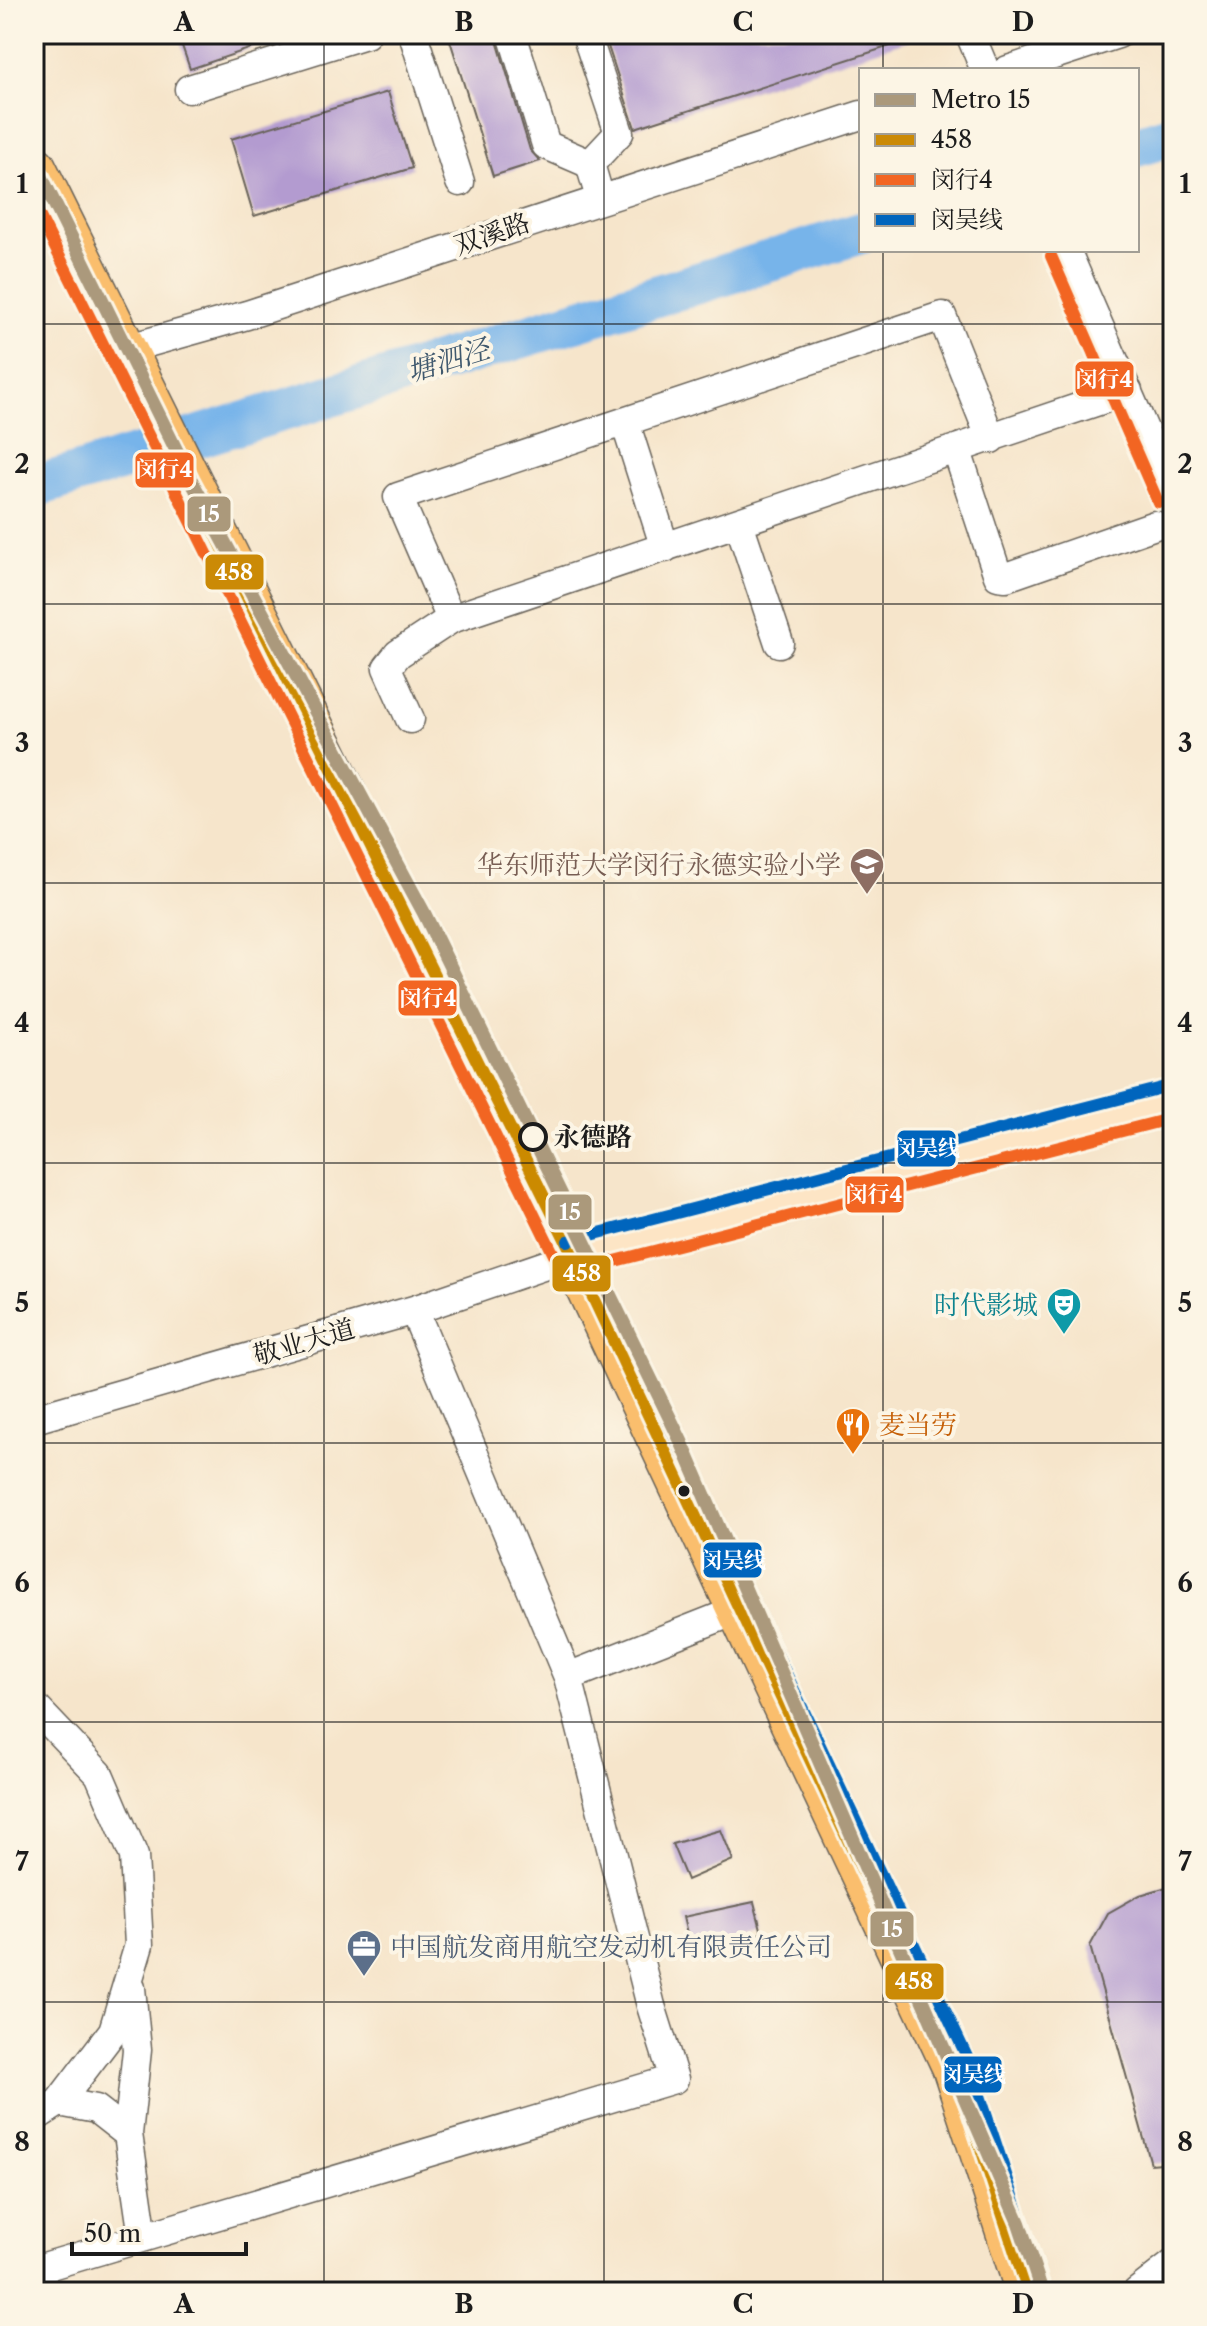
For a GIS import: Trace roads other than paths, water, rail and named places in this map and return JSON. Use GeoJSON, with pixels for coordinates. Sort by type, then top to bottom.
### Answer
{"type":"FeatureCollection","features":[{"type":"Feature","properties":{"kind":"main road"},"geometry":{"type":"LineString","coordinates":[[34,168],[206,521],[396,892],[572,1256],[954,2066],[1028,2292]]}},
{"type":"Feature","properties":{"kind":"street"},"geometry":{"type":"LineString","coordinates":[[189,89],[366,34]]}},
{"type":"Feature","properties":{"kind":"street"},"geometry":{"type":"LineString","coordinates":[[413,34],[460,182]]}},
{"type":"Feature","properties":{"kind":"street"},"geometry":{"type":"LineString","coordinates":[[512,34],[546,145],[590,164]]}},
{"type":"Feature","properties":{"kind":"street"},"geometry":{"type":"LineString","coordinates":[[586,34],[619,133],[590,164]]}},
{"type":"Feature","properties":{"kind":"street"},"geometry":{"type":"LineString","coordinates":[[970,34],[984,68]]}},
{"type":"Feature","properties":{"kind":"street"},"geometry":{"type":"LineString","coordinates":[[1014,68],[1118,34]]}},
{"type":"Feature","properties":{"kind":"street","name":"双溪路"},"geometry":{"type":"LineString","coordinates":[[131,368],[247,315],[859,116]]}},
{"type":"Feature","properties":{"kind":"street"},"geometry":{"type":"LineString","coordinates":[[590,164],[600,198]]}},
{"type":"Feature","properties":{"kind":"street"},"geometry":{"type":"LineString","coordinates":[[1067,252],[1173,496]]}},
{"type":"Feature","properties":{"kind":"street"},"geometry":{"type":"LineString","coordinates":[[451,619],[398,497],[942,316],[991,439]]}},
{"type":"Feature","properties":{"kind":"street"},"geometry":{"type":"LineString","coordinates":[[410,719],[387,668],[398,654],[451,619],[1128,391]]}},
{"type":"Feature","properties":{"kind":"street"},"geometry":{"type":"LineString","coordinates":[[625,422],[665,548]]}},
{"type":"Feature","properties":{"kind":"street"},"geometry":{"type":"LineString","coordinates":[[957,451],[998,576],[1006,577],[1155,525]]}},
{"type":"Feature","properties":{"kind":"street"},"geometry":{"type":"LineString","coordinates":[[739,523],[779,643]]}},
{"type":"Feature","properties":{"kind":"street"},"geometry":{"type":"LineString","coordinates":[[572,1256],[1173,1101]]}},
{"type":"Feature","properties":{"kind":"street","name":"敬业大道"},"geometry":{"type":"LineString","coordinates":[[34,1419],[414,1310],[572,1256]]}},
{"type":"Feature","properties":{"kind":"street"},"geometry":{"type":"LineString","coordinates":[[34,2270],[674,2079],[651,2006],[568,1677],[414,1310]]}},
{"type":"Feature","properties":{"kind":"street"},"geometry":{"type":"LineString","coordinates":[[568,1677],[738,1610]]}},
{"type":"Feature","properties":{"kind":"street"},"geometry":{"type":"LineString","coordinates":[[34,2118],[59,2102],[113,2031],[139,1945],[134,1856],[99,1774],[35,1705]]}},
{"type":"Feature","properties":{"kind":"street"},"geometry":{"type":"LineString","coordinates":[[130,1975],[137,2050],[128,2134],[143,2237]]}},
{"type":"Feature","properties":{"kind":"street"},"geometry":{"type":"LineString","coordinates":[[59,2102],[96,2109],[128,2134]]}},
{"type":"Feature","properties":{"kind":"street"},"geometry":{"type":"LineString","coordinates":[[1137,2292],[1173,2264]]}},
{"type":"Feature","properties":{"kind":"waterway","name":"塘泗泾"},"geometry":{"type":"LineString","coordinates":[[1139,145],[1173,135]]}},
{"type":"Feature","properties":{"kind":"waterway","name":"塘泗泾"},"geometry":{"type":"LineString","coordinates":[[34,487],[859,234]]}},
{"type":"Feature","properties":{"kind":"metro line","name":"15"},"geometry":{"type":"LineString","coordinates":[[34,162],[191,480],[424,913],[681,1441],[1019,2223],[1042,2292]]}},
{"type":"Feature","properties":{"kind":"place","name":"华东师范大学闵行永德实验小学"},"geometry":{"type":"Point","coordinates":[867,896]}},
{"type":"Feature","properties":{"kind":"place","name":"永德路"},"geometry":{"type":"Point","coordinates":[533,1137]}},
{"type":"Feature","properties":{"kind":"place","name":"时代影城"},"geometry":{"type":"Point","coordinates":[1064,1336]}},
{"type":"Feature","properties":{"kind":"place","name":"麦当劳"},"geometry":{"type":"Point","coordinates":[853,1456]}},
{"type":"Feature","properties":{"kind":"place","name":"中国航发商用航空发动机有限责任公司"},"geometry":{"type":"Point","coordinates":[364,1978]}}]}
